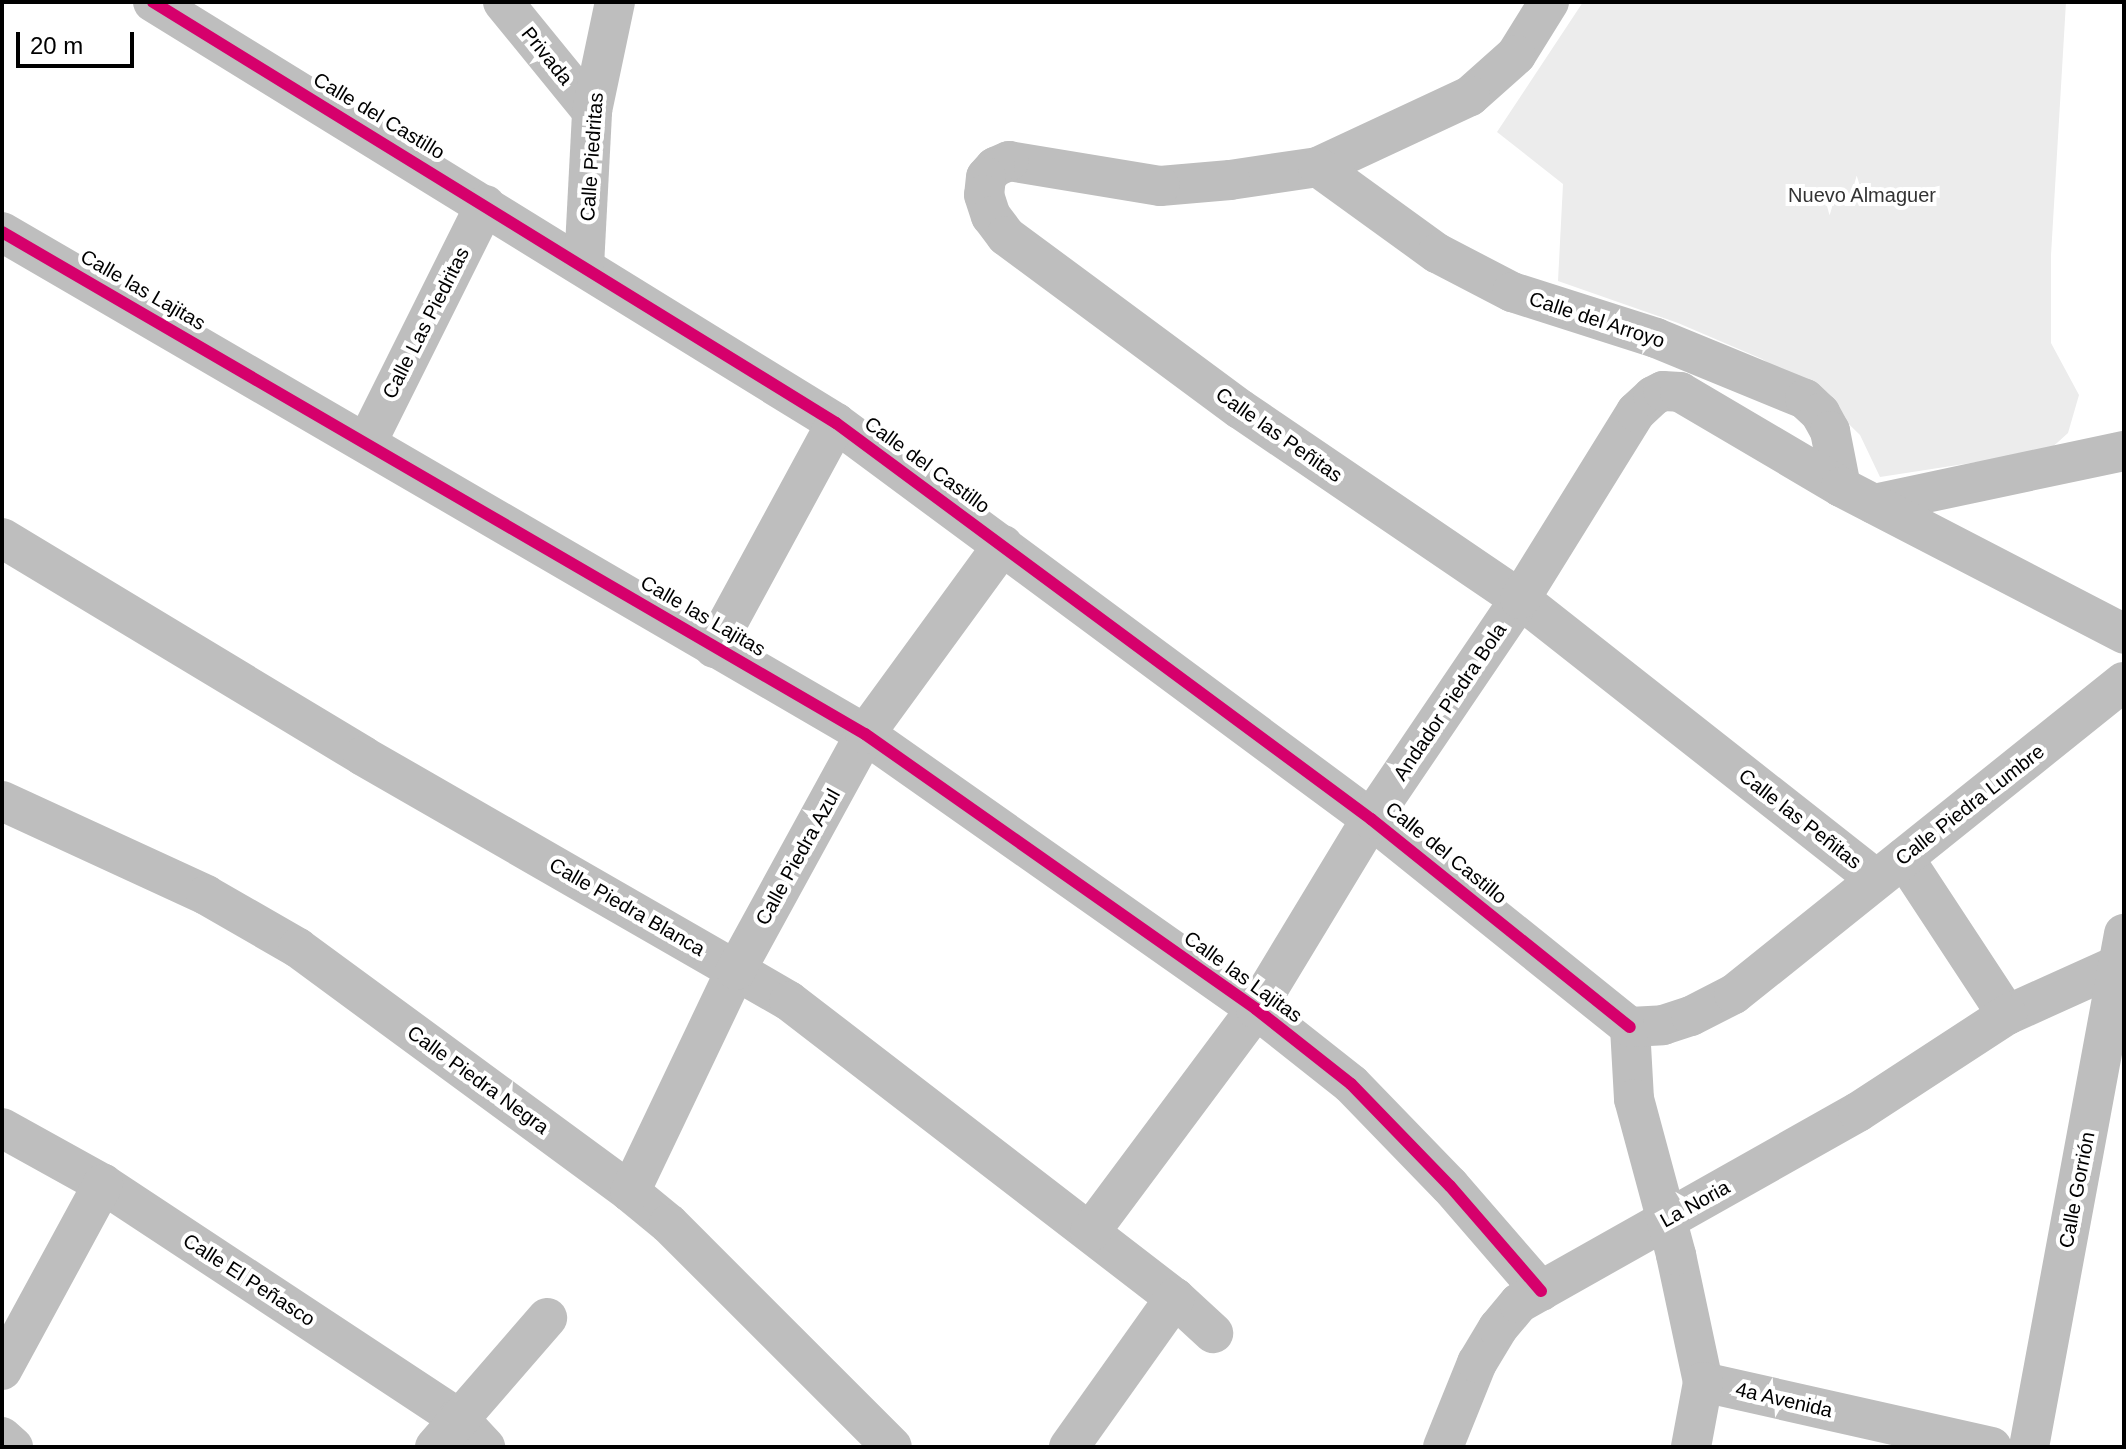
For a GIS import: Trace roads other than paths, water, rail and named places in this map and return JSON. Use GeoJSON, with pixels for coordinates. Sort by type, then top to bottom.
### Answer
{"type":"FeatureCollection","features":[{"type":"Feature","properties":{"kind":"street","name":"Calle del Castillo"},"geometry":{"type":"LineString","coordinates":[[153,2],[836,423],[1371,819],[1630,1027]]}},
{"type":"Feature","properties":{"kind":"street","name":"Privada"},"geometry":{"type":"LineString","coordinates":[[503,2],[592,111]]}},
{"type":"Feature","properties":{"kind":"street","name":"Calle las Peñitas"},"geometry":{"type":"LineString","coordinates":[[1549,2],[1516,55],[1470,96],[1318,167],[1230,180],[1160,186],[1114,180],[1030,162],[1009,161],[995,167],[986,177],[984,195],[991,216],[1006,236],[1240,409],[1520,599],[1889,868],[2007,1015]]}},
{"type":"Feature","properties":{"kind":"street"},"geometry":{"type":"LineString","coordinates":[[536,42],[611,18]]}},
{"type":"Feature","properties":{"kind":"street","name":"Calle Piedritas"},"geometry":{"type":"LineString","coordinates":[[584,266],[592,111],[611,18]]}},
{"type":"Feature","properties":{"kind":"street","name":"Calle del Arroyo"},"geometry":{"type":"LineString","coordinates":[[1318,167],[1437,253],[1512,292],[1656,338],[1805,399],[1820,413],[1830,431],[1857,495]]}},
{"type":"Feature","properties":{"kind":"street","name":"Calle Las Piedritas"},"geometry":{"type":"LineString","coordinates":[[367,442],[485,205]]}},
{"type":"Feature","properties":{"kind":"street","name":"Calle las Lajitas"},"geometry":{"type":"LineString","coordinates":[[2,232],[865,734],[1256,1009],[1351,1084],[1450,1186],[1541,1291]]}},
{"type":"Feature","properties":{"kind":"street","name":"Andador Piedra Bola"},"geometry":{"type":"LineString","coordinates":[[1090,1232],[1256,1009],[1371,819],[1520,599],[1636,412],[1663,391],[1680,392],[1857,495]]}},
{"type":"Feature","properties":{"kind":"street"},"geometry":{"type":"LineString","coordinates":[[714,648],[836,423]]}},
{"type":"Feature","properties":{"kind":"street"},"geometry":{"type":"LineString","coordinates":[[1857,495],[2124,451]]}},
{"type":"Feature","properties":{"kind":"street"},"geometry":{"type":"LineString","coordinates":[[1857,495],[2124,634]]}},
{"type":"Feature","properties":{"kind":"street","name":"Calle Piedra Blanca"},"geometry":{"type":"LineString","coordinates":[[2,538],[363,756],[789,1001],[1175,1298],[1213,1333]]}},
{"type":"Feature","properties":{"kind":"street","name":"Calle Piedra Azul"},"geometry":{"type":"LineString","coordinates":[[630,1192],[736,970],[865,734],[1003,545]]}},
{"type":"Feature","properties":{"kind":"street","name":"Calle Piedra Lumbre"},"geometry":{"type":"LineString","coordinates":[[1630,1027],[1663,1025],[1734,994],[2124,682]]}},
{"type":"Feature","properties":{"kind":"street","name":"Calle Piedra Negra"},"geometry":{"type":"LineString","coordinates":[[2,801],[206,895],[298,948],[669,1224],[892,1447]]}},
{"type":"Feature","properties":{"kind":"street"},"geometry":{"type":"LineString","coordinates":[[2007,1015],[2122,949]]}},
{"type":"Feature","properties":{"kind":"street","name":"Calle Gorrión"},"geometry":{"type":"LineString","coordinates":[[2029,1447],[2122,949]]}},
{"type":"Feature","properties":{"kind":"street","name":"La Noria"},"geometry":{"type":"LineString","coordinates":[[1443,1447],[1477,1363],[1498,1328],[1519,1303],[1858,1112],[2007,1015]]}},
{"type":"Feature","properties":{"kind":"street"},"geometry":{"type":"LineString","coordinates":[[1630,1027],[1634,1099],[1676,1255],[1703,1382],[1691,1447]]}},
{"type":"Feature","properties":{"kind":"street","name":"Calle El Peñasco"},"geometry":{"type":"LineString","coordinates":[[2,1128],[103,1184],[446,1432],[485,1447]]}},
{"type":"Feature","properties":{"kind":"street"},"geometry":{"type":"LineString","coordinates":[[2,1370],[103,1184]]}},
{"type":"Feature","properties":{"kind":"street"},"geometry":{"type":"LineString","coordinates":[[1069,1447],[1175,1298]]}},
{"type":"Feature","properties":{"kind":"street"},"geometry":{"type":"LineString","coordinates":[[446,1432],[547,1318]]}},
{"type":"Feature","properties":{"kind":"street","name":"4a Avenida"},"geometry":{"type":"LineString","coordinates":[[1703,1382],[1992,1447]]}},
{"type":"Feature","properties":{"kind":"street"},"geometry":{"type":"LineString","coordinates":[[2,1437],[13,1447]]}},
{"type":"Feature","properties":{"kind":"park label","name":"Nuevo Almaguer"},"geometry":{"type":"Point","coordinates":[1862,195]}}]}
